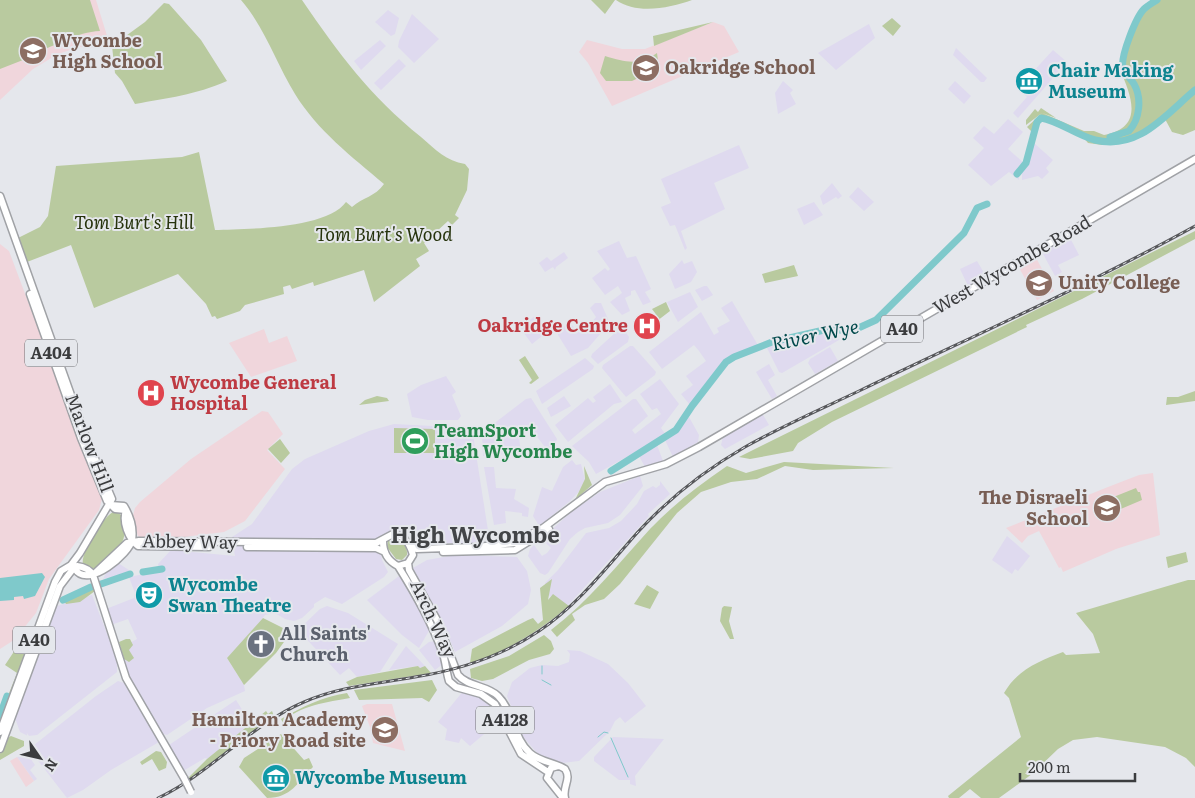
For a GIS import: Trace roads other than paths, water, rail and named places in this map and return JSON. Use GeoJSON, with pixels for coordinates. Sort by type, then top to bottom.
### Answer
{"type":"FeatureCollection","features":[{"type":"Feature","properties":{"kind":"main road","name":"West Wycombe Road"},"geometry":{"type":"LineString","coordinates":[[517,546],[546,531],[599,486],[666,464],[698,447],[1195,159]]}},
{"type":"Feature","properties":{"kind":"main road","name":"Marlow Hill"},"geometry":{"type":"LineString","coordinates":[[0,196],[86,438],[112,499],[110,505]]}},
{"type":"Feature","properties":{"kind":"main road","name":"Marlow Hill"},"geometry":{"type":"LineString","coordinates":[[0,208],[81,438],[110,505]]}},
{"type":"Feature","properties":{"kind":"main road"},"geometry":{"type":"LineString","coordinates":[[110,505],[124,506],[130,518],[132,541],[98,574],[89,577],[78,573],[74,567],[80,553],[110,505]]}},
{"type":"Feature","properties":{"kind":"main road","name":"Abbey Way"},"geometry":{"type":"LineString","coordinates":[[132,541],[223,545],[360,545],[383,541],[385,537],[397,534],[402,536],[410,547]]}},
{"type":"Feature","properties":{"kind":"main road"},"geometry":{"type":"LineString","coordinates":[[383,541],[389,560],[398,566],[408,563],[413,555],[410,547]]}},
{"type":"Feature","properties":{"kind":"main road","name":"Abbey Way"},"geometry":{"type":"LineString","coordinates":[[360,545],[385,552]]}},
{"type":"Feature","properties":{"kind":"main road","name":"A40"},"geometry":{"type":"LineString","coordinates":[[410,547],[417,549],[517,546]]}},
{"type":"Feature","properties":{"kind":"main road","name":"A40"},"geometry":{"type":"LineString","coordinates":[[413,555],[438,552],[508,552],[517,546]]}},
{"type":"Feature","properties":{"kind":"main road","name":"Arch Way"},"geometry":{"type":"LineString","coordinates":[[408,563],[409,570],[436,620],[458,675],[464,680],[486,687],[498,696],[508,711],[524,746],[537,758],[558,766]]}},
{"type":"Feature","properties":{"kind":"main road","name":"Arch Way"},"geometry":{"type":"LineString","coordinates":[[398,566],[422,606],[434,633],[444,656],[449,681],[456,686],[481,694],[495,704],[522,754],[548,772]]}},
{"type":"Feature","properties":{"kind":"main road","name":"A40"},"geometry":{"type":"LineString","coordinates":[[0,749],[7,722],[60,586],[74,567]]}},
{"type":"Feature","properties":{"kind":"main road"},"geometry":{"type":"LineString","coordinates":[[93,575],[127,680],[192,795]]}},
{"type":"Feature","properties":{"kind":"main road","name":"A40"},"geometry":{"type":"LineString","coordinates":[[0,732],[7,722]]}},
{"type":"Feature","properties":{"kind":"main road"},"geometry":{"type":"LineString","coordinates":[[558,766],[567,772],[564,798],[548,781],[548,772],[558,766]]}},
{"type":"Feature","properties":{"kind":"main road"},"geometry":{"type":"LineString","coordinates":[[554,787],[566,783]]}},
{"type":"Feature","properties":{"kind":"water"},"geometry":{"type":"Polygon","coordinates":[[[42,573],[45,577],[35,596],[24,599],[23,596],[14,597],[14,600],[0,601],[0,578],[42,573]]]}},
{"type":"Feature","properties":{"kind":"waterway"},"geometry":{"type":"LineString","coordinates":[[1110,137],[1129,131],[1136,121],[1139,108],[1137,90],[1123,68],[1124,55],[1129,37],[1141,13],[1157,0]]}},
{"type":"Feature","properties":{"kind":"waterway","name":"River Wye"},"geometry":{"type":"LineString","coordinates":[[1017,174],[1026,163],[1037,122],[1041,118],[1095,140],[1111,142],[1125,140],[1151,128],[1195,90]]}},
{"type":"Feature","properties":{"kind":"waterway","name":"River Wye"},"geometry":{"type":"LineString","coordinates":[[611,471],[676,430],[726,362],[734,357],[772,342],[824,330],[854,330],[876,320],[964,233],[977,208],[987,204]]}},
{"type":"Feature","properties":{"kind":"waterway","name":"River Wye"},"geometry":{"type":"LineString","coordinates":[[143,572],[162,569]]}},
{"type":"Feature","properties":{"kind":"waterway","name":"River Wye"},"geometry":{"type":"LineString","coordinates":[[101,584],[130,574]]}},
{"type":"Feature","properties":{"kind":"waterway","name":"River Wye"},"geometry":{"type":"LineString","coordinates":[[63,600],[91,587]]}},
{"type":"Feature","properties":{"kind":"waterway"},"geometry":{"type":"LineString","coordinates":[[542,666],[542,674]]}},
{"type":"Feature","properties":{"kind":"waterway"},"geometry":{"type":"LineString","coordinates":[[542,680],[551,685]]}},
{"type":"Feature","properties":{"kind":"waterway","name":"River Wye"},"geometry":{"type":"LineString","coordinates":[[0,715],[7,696]]}},
{"type":"Feature","properties":{"kind":"waterway"},"geometry":{"type":"LineString","coordinates":[[598,737],[604,732],[608,733]]}},
{"type":"Feature","properties":{"kind":"waterway"},"geometry":{"type":"LineString","coordinates":[[611,738],[628,777]]}},
{"type":"Feature","properties":{"kind":"railway"},"geometry":{"type":"LineString","coordinates":[[158,798],[196,776],[266,723],[304,702],[331,692],[431,674],[464,666],[495,655],[525,640],[553,621],[579,598],[661,508],[701,475],[730,456],[787,425],[1070,290],[1195,226]]}},
{"type":"Feature","properties":{"kind":"place","name":"Wycombe High School"},"geometry":{"type":"Point","coordinates":[33,51]}},
{"type":"Feature","properties":{"kind":"place","name":"Oakridge School"},"geometry":{"type":"Point","coordinates":[646,68]}},
{"type":"Feature","properties":{"kind":"place","name":"Chair Making Museum"},"geometry":{"type":"Point","coordinates":[1029,81]}},
{"type":"Feature","properties":{"kind":"place","name":"Unity College"},"geometry":{"type":"Point","coordinates":[1039,283]}},
{"type":"Feature","properties":{"kind":"place","name":"Oakridge Centre"},"geometry":{"type":"Point","coordinates":[647,326]}},
{"type":"Feature","properties":{"kind":"place","name":"Wycombe General Hospital"},"geometry":{"type":"Point","coordinates":[151,393]}},
{"type":"Feature","properties":{"kind":"place","name":"TeamSport High Wycombe"},"geometry":{"type":"Point","coordinates":[415,441]}},
{"type":"Feature","properties":{"kind":"place","name":"The Disraeli School"},"geometry":{"type":"Point","coordinates":[1107,508]}},
{"type":"Feature","properties":{"kind":"place","name":"Wycombe Swan Theatre"},"geometry":{"type":"Point","coordinates":[149,595]}},
{"type":"Feature","properties":{"kind":"place","name":"All Saints' Church"},"geometry":{"type":"Point","coordinates":[261,644]}},
{"type":"Feature","properties":{"kind":"place","name":"Hamilton Academy - Priory Road site"},"geometry":{"type":"Point","coordinates":[385,730]}},
{"type":"Feature","properties":{"kind":"place","name":"Wycombe Museum"},"geometry":{"type":"Point","coordinates":[276,778]}},
{"type":"Feature","properties":{"kind":"district","name":"High Wycombe"},"geometry":{"type":"Point","coordinates":[475,535]}},
{"type":"Feature","properties":{"kind":"park label","name":"Tom Burt's Hill"},"geometry":{"type":"Point","coordinates":[134,223]}},
{"type":"Feature","properties":{"kind":"park label","name":"Tom Burt's Wood"},"geometry":{"type":"Point","coordinates":[384,235]}}]}
